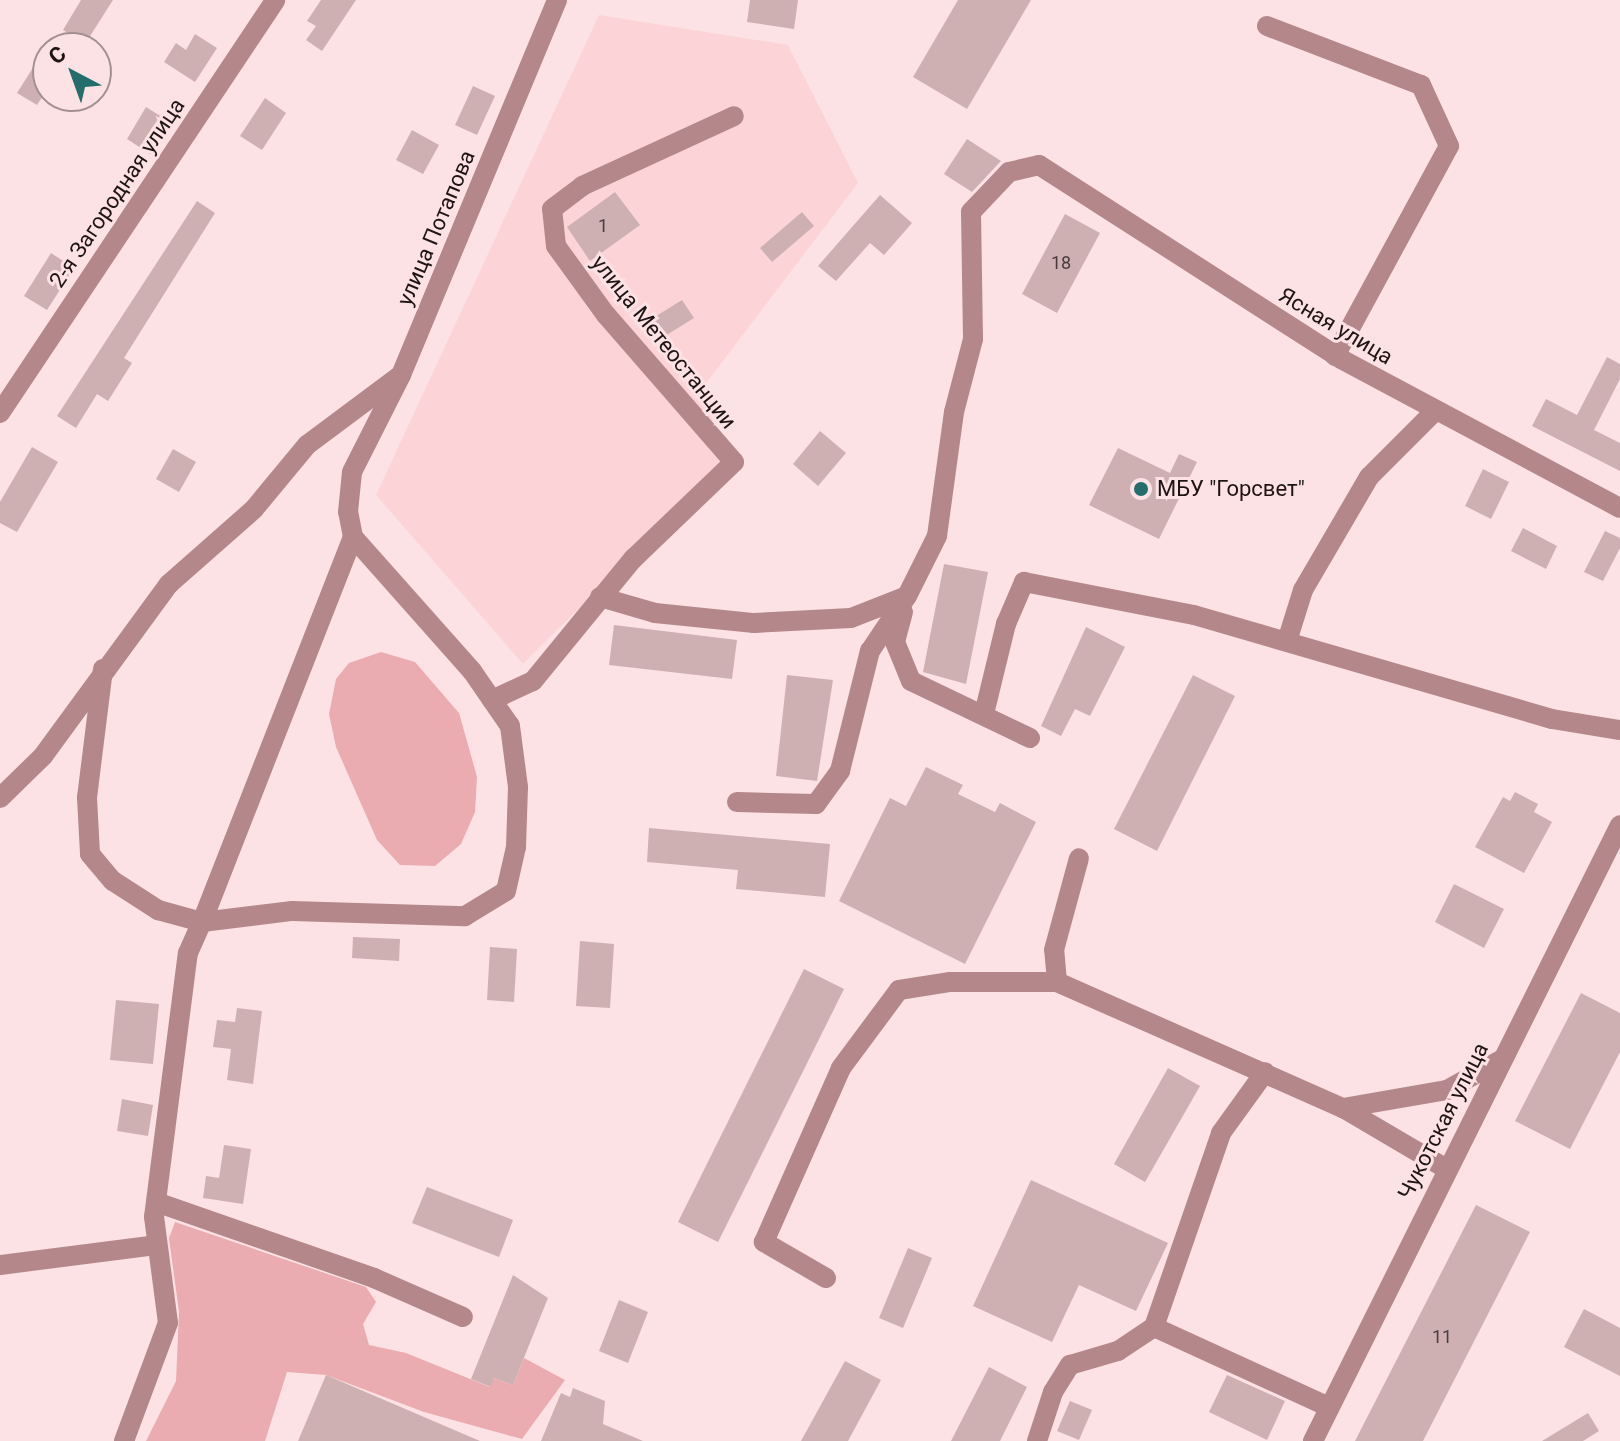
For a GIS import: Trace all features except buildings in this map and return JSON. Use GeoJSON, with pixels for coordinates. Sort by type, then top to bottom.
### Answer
{"type":"FeatureCollection","features":[{"type":"Feature","properties":{"kind":"street","name":"2-я Загородная улица"},"geometry":{"type":"LineString","coordinates":[[0,413],[275,0]]}},
{"type":"Feature","properties":{"kind":"street","name":"улица Потапова"},"geometry":{"type":"LineString","coordinates":[[353,537],[352,472],[401,375],[557,0]]}},
{"type":"Feature","properties":{"kind":"street"},"geometry":{"type":"LineString","coordinates":[[1267,26],[1421,85],[1449,146],[1335,356]]}},
{"type":"Feature","properties":{"kind":"street","name":"улица Метеостанции"},"geometry":{"type":"LineString","coordinates":[[492,700],[533,681],[600,597],[734,462],[606,315],[556,246],[552,209],[582,186],[734,116]]}},
{"type":"Feature","properties":{"kind":"street","name":"Ясная улица"},"geometry":{"type":"LineString","coordinates":[[907,596],[937,536],[954,412],[973,339],[971,212],[1009,172],[1039,165],[1335,356],[1620,508]]}},
{"type":"Feature","properties":{"kind":"street"},"geometry":{"type":"LineString","coordinates":[[0,798],[43,756],[103,669],[169,584],[254,509],[307,445],[401,375]]}},
{"type":"Feature","properties":{"kind":"street"},"geometry":{"type":"LineString","coordinates":[[1288,638],[1303,590],[1369,477],[1435,411]]}},
{"type":"Feature","properties":{"kind":"street"},"geometry":{"type":"LineString","coordinates":[[103,669],[87,798],[90,854],[113,881],[158,910],[202,922],[292,911],[465,916],[506,891],[518,787],[510,726],[492,700],[353,537],[202,922],[188,953],[156,1202],[156,1245],[168,1323],[124,1441]]}},
{"type":"Feature","properties":{"kind":"street"},"geometry":{"type":"LineString","coordinates":[[984,714],[1006,624],[1024,582],[1288,638],[1552,719],[1620,730]]}},
{"type":"Feature","properties":{"kind":"street"},"geometry":{"type":"LineString","coordinates":[[600,597],[655,613],[754,623],[851,618],[907,596]]}},
{"type":"Feature","properties":{"kind":"street"},"geometry":{"type":"LineString","coordinates":[[907,596],[895,642],[911,681],[1030,738]]}},
{"type":"Feature","properties":{"kind":"street"},"geometry":{"type":"LineString","coordinates":[[737,802],[816,804],[840,771],[870,651],[907,596]]}},
{"type":"Feature","properties":{"kind":"street","name":"Чукотская улица"},"geometry":{"type":"LineString","coordinates":[[1313,1441],[1445,1168],[1620,825]]}},
{"type":"Feature","properties":{"kind":"street"},"geometry":{"type":"LineString","coordinates":[[1057,982],[1054,950],[1079,858]]}},
{"type":"Feature","properties":{"kind":"street"},"geometry":{"type":"LineString","coordinates":[[826,1278],[764,1242],[841,1068],[899,990],[950,982],[1057,982],[1343,1108],[1445,1168]]}},
{"type":"Feature","properties":{"kind":"street"},"geometry":{"type":"LineString","coordinates":[[1343,1108],[1447,1090],[1499,1061]]}},
{"type":"Feature","properties":{"kind":"street"},"geometry":{"type":"LineString","coordinates":[[1037,1441],[1053,1392],[1070,1365],[1118,1351],[1154,1327],[1221,1133],[1265,1072]]}},
{"type":"Feature","properties":{"kind":"street"},"geometry":{"type":"LineString","coordinates":[[156,1202],[374,1278],[463,1317]]}},
{"type":"Feature","properties":{"kind":"street"},"geometry":{"type":"LineString","coordinates":[[0,1265],[156,1245]]}},
{"type":"Feature","properties":{"kind":"street"},"geometry":{"type":"LineString","coordinates":[[1154,1327],[1329,1407]]}},
{"type":"Feature","properties":{"kind":"shaded area"},"geometry":{"type":"Polygon","coordinates":[[[599,15],[788,45],[858,183],[704,386],[723,465],[523,664],[376,495],[599,15]]]}},
{"type":"Feature","properties":{"kind":"shaded area"},"geometry":{"type":"Polygon","coordinates":[[[381,652],[415,662],[459,713],[477,777],[475,812],[461,844],[435,866],[400,865],[377,840],[336,747],[329,714],[336,679],[349,663],[381,652]]]}},
{"type":"Feature","properties":{"kind":"shaded area"},"geometry":{"type":"Polygon","coordinates":[[[175,1222],[366,1287],[376,1302],[363,1324],[369,1345],[406,1353],[490,1387],[494,1378],[513,1385],[524,1358],[565,1380],[522,1439],[424,1412],[326,1375],[287,1372],[265,1441],[146,1441],[176,1381],[179,1312],[169,1238],[175,1222]]]}},
{"type":"Feature","properties":{"kind":"place","name":"МБУ \"Горсвет\""},"geometry":{"type":"Point","coordinates":[1141,489]}}]}
